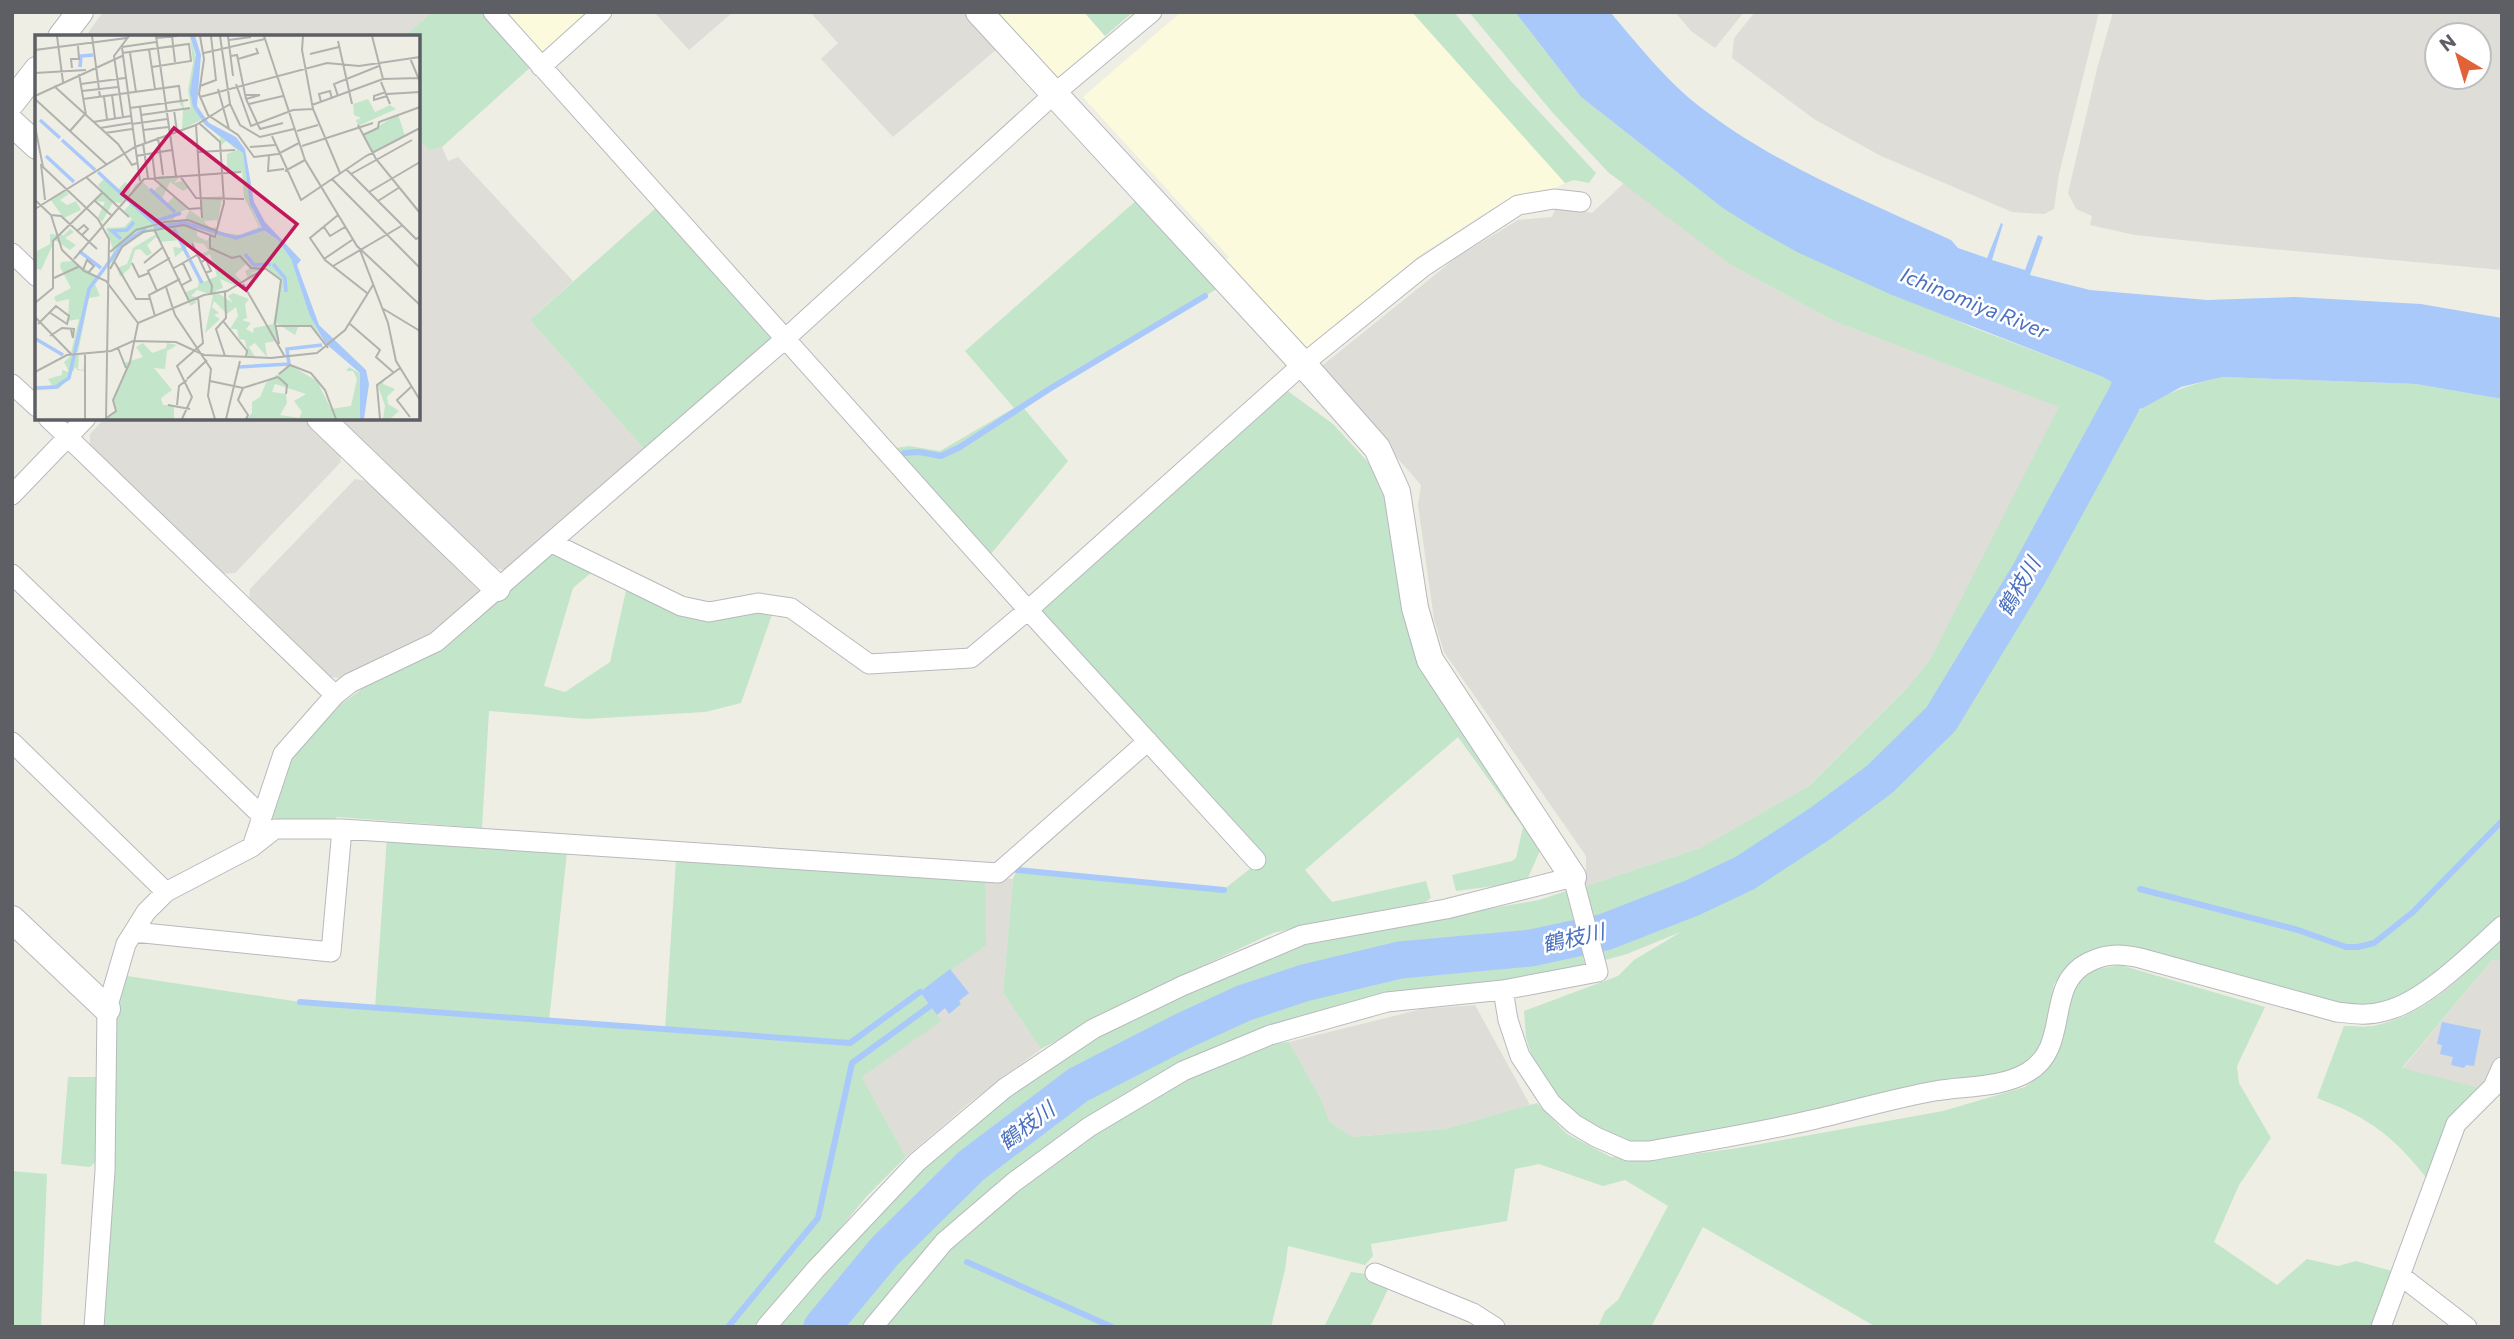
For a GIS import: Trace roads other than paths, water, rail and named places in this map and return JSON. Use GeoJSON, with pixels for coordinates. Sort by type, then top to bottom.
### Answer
{"type":"FeatureCollection","features":[{"type":"Feature","properties":{"kind":"street"},"geometry":{"type":"LineString","coordinates":[[63,35],[80,12]]}},
{"type":"Feature","properties":{"kind":"street"},"geometry":{"type":"LineString","coordinates":[[493,12],[1028,610],[1256,860]]}},
{"type":"Feature","properties":{"kind":"street"},"geometry":{"type":"LineString","coordinates":[[541,67],[602,12]]}},
{"type":"Feature","properties":{"kind":"street"},"geometry":{"type":"LineString","coordinates":[[873,1327],[944,1242],[1014,1182],[1088,1127],[1182,1072],[1270,1035],[1387,1002],[1503,990],[1598,972],[1574,883],[1430,660],[1415,608],[1397,492],[1377,448],[979,12]]}},
{"type":"Feature","properties":{"kind":"street"},"geometry":{"type":"LineString","coordinates":[[252,847],[283,754],[335,695],[350,683],[436,642],[785,339],[1054,94],[1153,12]]}},
{"type":"Feature","properties":{"kind":"street"},"geometry":{"type":"LineString","coordinates":[[12,102],[35,73]]}},
{"type":"Feature","properties":{"kind":"street"},"geometry":{"type":"LineString","coordinates":[[12,123],[35,144]]}},
{"type":"Feature","properties":{"kind":"street"},"geometry":{"type":"LineString","coordinates":[[551,543],[681,606],[709,612],[758,603],[791,608],[869,664],[971,658],[1303,365],[1423,267],[1518,205],[1554,199],[1581,202]]}},
{"type":"Feature","properties":{"kind":"street"},"geometry":{"type":"LineString","coordinates":[[12,253],[35,275]]}},
{"type":"Feature","properties":{"kind":"street"},"geometry":{"type":"LineString","coordinates":[[12,384],[35,405]]}},
{"type":"Feature","properties":{"kind":"street"},"geometry":{"type":"LineString","coordinates":[[50,420],[335,695]]}},
{"type":"Feature","properties":{"kind":"street"},"geometry":{"type":"LineString","coordinates":[[12,495],[84,420]]}},
{"type":"Feature","properties":{"kind":"street"},"geometry":{"type":"LineString","coordinates":[[322,420],[497,588]]}},
{"type":"Feature","properties":{"kind":"street"},"geometry":{"type":"LineString","coordinates":[[12,575],[262,816]]}},
{"type":"Feature","properties":{"kind":"street"},"geometry":{"type":"LineString","coordinates":[[94,1327],[105,1171],[107,1009],[126,944],[146,912],[166,892],[252,847],[275,829],[342,829],[998,873],[1148,741]]}},
{"type":"Feature","properties":{"kind":"street"},"geometry":{"type":"LineString","coordinates":[[12,743],[166,892]]}},
{"type":"Feature","properties":{"kind":"street"},"geometry":{"type":"LineString","coordinates":[[134,932],[331,952],[342,829]]}},
{"type":"Feature","properties":{"kind":"street"},"geometry":{"type":"LineString","coordinates":[[766,1327],[816,1269],[917,1162],[1005,1088],[1093,1029],[1182,986],[1302,934],[1574,883]]}},
{"type":"Feature","properties":{"kind":"street"},"geometry":{"type":"LineString","coordinates":[[12,919],[107,1009]]}},
{"type":"Feature","properties":{"kind":"street"},"geometry":{"type":"LineString","coordinates":[[1503,990],[1508,1020],[1520,1056],[1551,1103],[1574,1124],[1596,1137],[1628,1151],[1649,1151],[1812,1120],[1934,1091],[2008,1080],[2028,1073],[2046,1058],[2054,1040],[2064,990],[2071,974],[2102,956],[2131,956],[2329,1010],[2361,1015],[2386,1011],[2411,1002],[2453,970],[2502,926]]}},
{"type":"Feature","properties":{"kind":"street"},"geometry":{"type":"LineString","coordinates":[[2381,1327],[2456,1124],[2493,1087],[2502,1067]]}},
{"type":"Feature","properties":{"kind":"street"},"geometry":{"type":"LineString","coordinates":[[1375,1273],[1473,1313],[1495,1327]]}},
{"type":"Feature","properties":{"kind":"street"},"geometry":{"type":"LineString","coordinates":[[2401,1276],[2467,1327]]}},
{"type":"Feature","properties":{"kind":"water","name":"Ichinomiya River"},"geometry":{"type":"Polygon","coordinates":[[[1515,12],[1610,12],[1689,98],[1749,141],[1782,160],[1951,240],[1958,248],[1987,258],[2001,223],[2003,224],[1992,260],[2025,270],[2038,235],[2043,237],[2030,275],[2090,290],[2207,300],[2295,297],[2421,304],[2502,318],[2502,399],[2416,384],[2222,377],[2181,387],[2141,409],[2103,377],[1892,295],[1797,252],[1724,209],[1581,97],[1515,12]]]}},
{"type":"Feature","properties":{"kind":"water"},"geometry":{"type":"Polygon","coordinates":[[[950,969],[969,993],[949,1014],[945,1008],[937,1015],[920,992],[950,969]]]}},
{"type":"Feature","properties":{"kind":"water"},"geometry":{"type":"Polygon","coordinates":[[[2442,1022],[2481,1030],[2474,1066],[2466,1065],[2464,1068],[2451,1065],[2453,1057],[2440,1054],[2442,1045],[2437,1044],[2442,1022]]]}},
{"type":"Feature","properties":{"kind":"waterway"},"geometry":{"type":"LineString","coordinates":[[904,453],[919,452],[941,456],[960,447],[1051,388],[1205,296]]}},
{"type":"Feature","properties":{"kind":"waterway","name":"鶴枝川"},"geometry":{"type":"LineString","coordinates":[[822,1327],[885,1251],[971,1166],[1078,1085],[1183,1031],[1244,1003],[1304,983],[1400,960],[1531,948],[1605,932],[1692,898],[1745,873],[1821,823],[1880,779],[1941,719],[2029,574],[2126,396],[2145,351]]}},
{"type":"Feature","properties":{"kind":"waterway"},"geometry":{"type":"LineString","coordinates":[[2140,889],[2298,930],[2346,947],[2358,947],[2374,943],[2413,912],[2502,821]]}},
{"type":"Feature","properties":{"kind":"waterway"},"geometry":{"type":"LineString","coordinates":[[1017,870],[1224,890]]}},
{"type":"Feature","properties":{"kind":"waterway"},"geometry":{"type":"LineString","coordinates":[[300,1002],[850,1043],[920,992]]}},
{"type":"Feature","properties":{"kind":"waterway"},"geometry":{"type":"LineString","coordinates":[[728,1327],[818,1218],[852,1063],[930,1006]]}},
{"type":"Feature","properties":{"kind":"waterway"},"geometry":{"type":"LineString","coordinates":[[967,1262],[1112,1327]]}}]}
